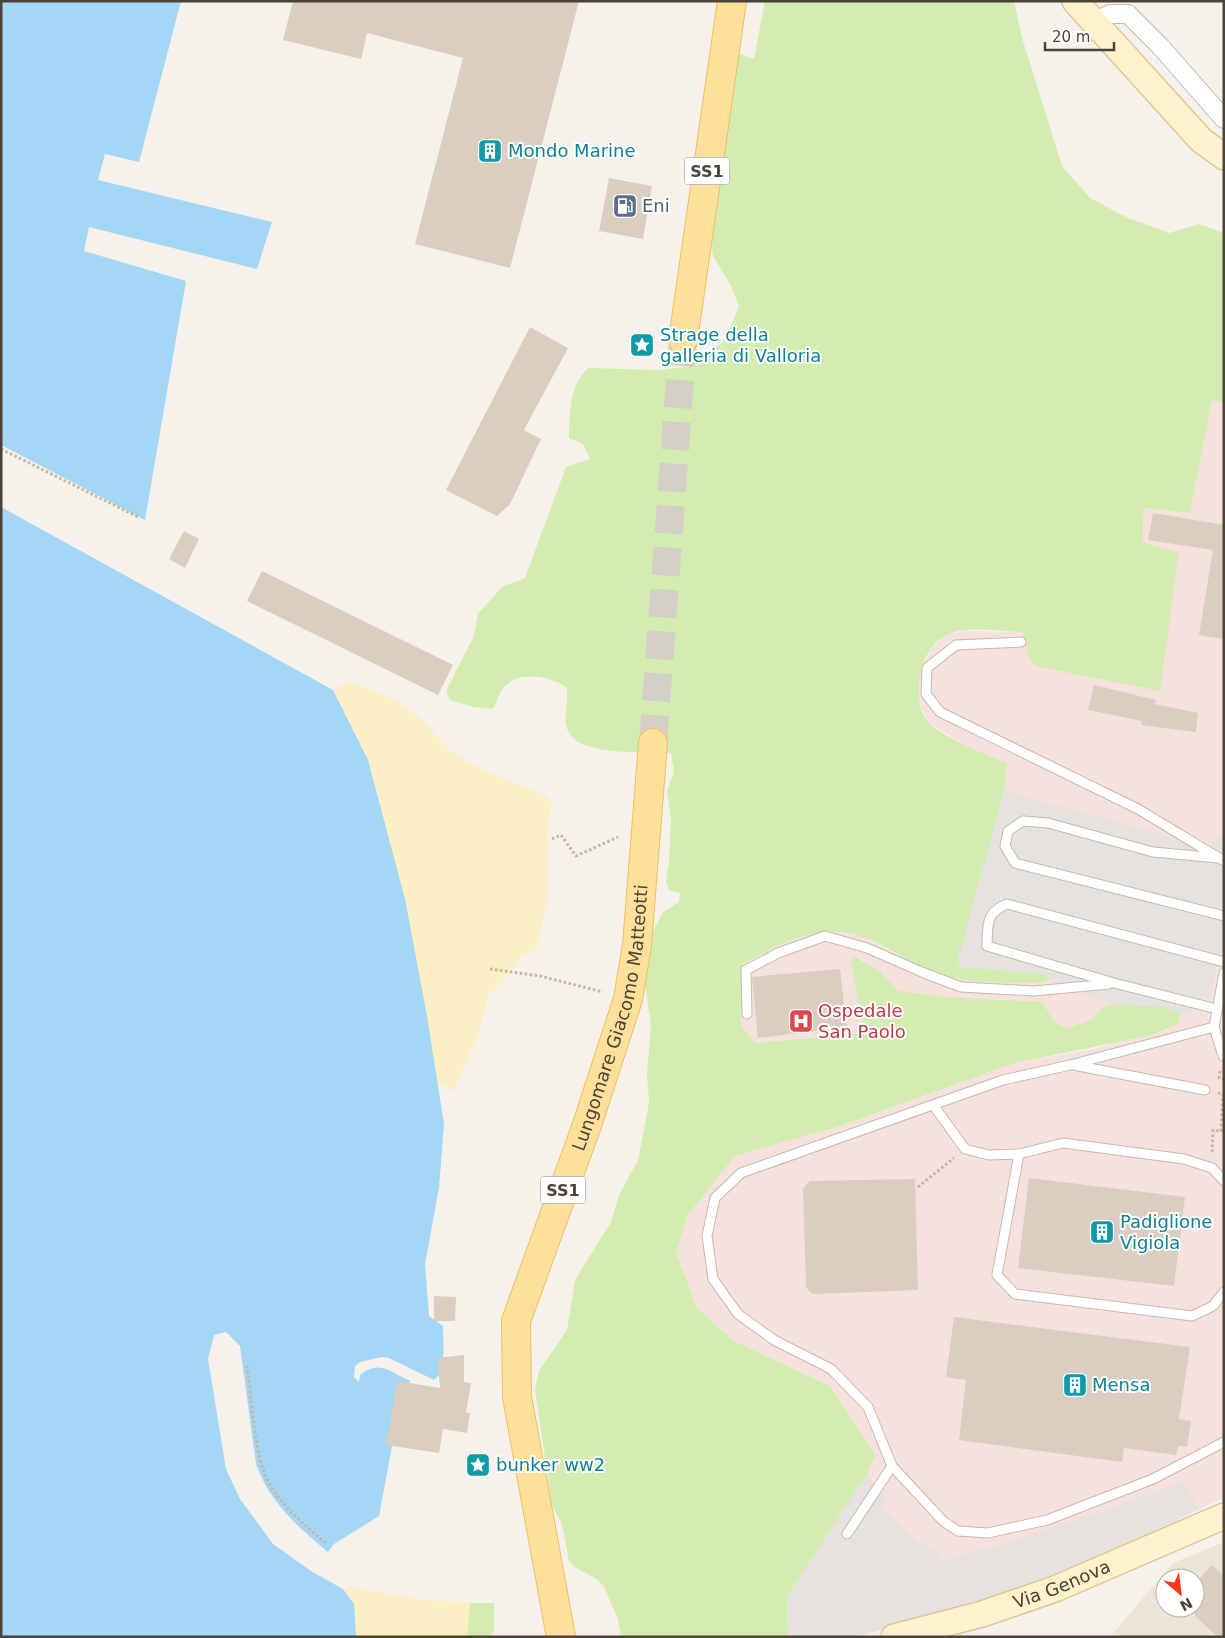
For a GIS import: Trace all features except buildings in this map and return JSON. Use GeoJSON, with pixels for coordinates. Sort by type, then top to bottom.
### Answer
{"type":"FeatureCollection","features":[{"type":"Feature","properties":{"kind":"main road","name":"SS1"},"geometry":{"type":"LineString","coordinates":[[683,340],[732,1]]}},
{"type":"Feature","properties":{"kind":"main road","name":"Lungomare Giacomo Matteotti"},"geometry":{"type":"LineString","coordinates":[[562,1637],[517,1397],[516,1321],[587,1125],[628,999],[637,945],[653,744]]}},
{"type":"Feature","properties":{"kind":"street"},"geometry":{"type":"LineString","coordinates":[[1075,1],[1201,140],[1224,157]]}},
{"type":"Feature","properties":{"kind":"street"},"geometry":{"type":"LineString","coordinates":[[1094,22],[1110,14],[1128,14],[1160,46],[1224,119]]}},
{"type":"Feature","properties":{"kind":"street","name":"Via Genova"},"geometry":{"type":"LineString","coordinates":[[894,1637],[982,1614],[1055,1589],[1224,1516]]}},
{"type":"Feature","properties":{"kind":"lane"},"geometry":{"type":"LineString","coordinates":[[1021,642],[956,646],[927,668],[926,694],[940,712],[1138,809],[1222,860]]}},
{"type":"Feature","properties":{"kind":"lane"},"geometry":{"type":"LineString","coordinates":[[1222,860],[1153,852],[1048,823],[1023,821],[1008,831],[1006,846],[1015,863],[1224,916]]}},
{"type":"Feature","properties":{"kind":"lane"},"geometry":{"type":"LineString","coordinates":[[1217,1009],[1114,983],[987,946],[988,921],[996,909],[1007,904],[1224,962]]}},
{"type":"Feature","properties":{"kind":"lane"},"geometry":{"type":"LineString","coordinates":[[747,1014],[746,970],[778,953],[825,936],[867,948],[962,987],[1034,991],[1114,983]]}},
{"type":"Feature","properties":{"kind":"lane"},"geometry":{"type":"LineString","coordinates":[[1223,1056],[1214,1027],[1224,974]]}},
{"type":"Feature","properties":{"kind":"lane"},"geometry":{"type":"LineString","coordinates":[[1214,1027],[1070,1065],[1003,1080],[741,1173],[715,1198],[707,1236],[713,1279],[738,1314],[774,1340],[831,1369],[868,1407],[892,1466],[943,1521],[958,1531],[988,1533],[1047,1520],[1154,1479],[1224,1442]]}},
{"type":"Feature","properties":{"kind":"lane"},"geometry":{"type":"LineString","coordinates":[[1070,1065],[1205,1090]]}},
{"type":"Feature","properties":{"kind":"lane"},"geometry":{"type":"LineString","coordinates":[[934,1106],[965,1149],[989,1155],[1019,1154],[1063,1143],[1184,1159],[1212,1168],[1224,1182]]}},
{"type":"Feature","properties":{"kind":"lane"},"geometry":{"type":"LineString","coordinates":[[1019,1154],[997,1275],[1015,1294],[1192,1316],[1213,1306],[1224,1292]]}},
{"type":"Feature","properties":{"kind":"lane"},"geometry":{"type":"LineString","coordinates":[[847,1534],[892,1466]]}},
{"type":"Feature","properties":{"kind":"path"},"geometry":{"type":"LineString","coordinates":[[1,450],[138,517]]}},
{"type":"Feature","properties":{"kind":"path"},"geometry":{"type":"LineString","coordinates":[[552,839],[562,835],[576,856],[618,837]]}},
{"type":"Feature","properties":{"kind":"path"},"geometry":{"type":"LineString","coordinates":[[490,968],[540,976],[628,999]]}},
{"type":"Feature","properties":{"kind":"path"},"geometry":{"type":"LineString","coordinates":[[1205,1090],[1223,1094]]}},
{"type":"Feature","properties":{"kind":"path"},"geometry":{"type":"LineString","coordinates":[[1212,1168],[1213,1130],[1221,1131],[1224,1090]]}},
{"type":"Feature","properties":{"kind":"path"},"geometry":{"type":"LineString","coordinates":[[918,1187],[965,1149]]}},
{"type":"Feature","properties":{"kind":"path"},"geometry":{"type":"LineString","coordinates":[[247,1366],[261,1460],[267,1479],[299,1521],[327,1544]]}},
{"type":"Feature","properties":{"kind":"shaded area","name":"Ospedale San Paolo"},"geometry":{"type":"Polygon","coordinates":[[[1212,401],[1224,403],[1224,1497],[1176,1521],[855,1637],[788,1637],[830,1386],[734,1341],[697,1308],[676,1252],[688,1215],[735,1156],[840,1126],[1015,1063],[1093,1049],[1170,1029],[1101,1009],[1093,1019],[1067,1028],[944,997],[898,990],[885,976],[863,960],[851,964],[864,1033],[754,1043],[741,1026],[743,964],[780,944],[812,933],[833,931],[864,937],[919,966],[954,978],[980,981],[1045,982],[960,742],[929,723],[917,697],[920,671],[933,647],[946,635],[965,631],[1024,632],[1029,659],[1179,552],[1141,542],[1144,508],[1190,513],[1212,401]]]}},
{"type":"Feature","properties":{"kind":"shaded area"},"geometry":{"type":"Polygon","coordinates":[[[1004,791],[1209,847],[1224,829],[1224,938],[1209,999],[1198,996],[1189,1015],[1181,1014],[1164,1007],[1112,1004],[1087,995],[1046,974],[961,967],[957,963],[1004,791]]]}},
{"type":"Feature","properties":{"kind":"shaded area"},"geometry":{"type":"Polygon","coordinates":[[[867,1474],[885,1497],[883,1510],[917,1541],[939,1553],[939,1562],[1010,1542],[1184,1482],[1198,1509],[1083,1567],[960,1609],[855,1637],[788,1637],[787,1596],[867,1474]]]}},
{"type":"Feature","properties":{"kind":"shaded area"},"geometry":{"type":"Polygon","coordinates":[[[1224,1542],[1224,1637],[1110,1637],[1155,1584],[1155,1618],[1205,1618],[1205,1568],[1169,1568],[1173,1563],[1224,1542]]]}},
{"type":"Feature","properties":{"kind":"green space"},"geometry":{"type":"Polygon","coordinates":[[[765,1],[1014,1],[1022,38],[1062,166],[1090,198],[1128,218],[1169,233],[1199,224],[1224,233],[1224,403],[1212,401],[1190,513],[1144,508],[1142,542],[1179,552],[1160,691],[1035,666],[1029,659],[1023,632],[964,630],[947,635],[937,642],[930,651],[920,675],[919,701],[929,723],[954,740],[1007,764],[1004,791],[1046,974],[1050,978],[1045,982],[1037,983],[986,982],[948,977],[928,970],[875,942],[857,935],[823,932],[791,940],[743,964],[741,1026],[755,1043],[864,1033],[851,964],[854,956],[878,970],[898,990],[944,997],[1042,1002],[1055,1023],[1067,1028],[1093,1019],[1101,1009],[1112,1004],[1164,1007],[1181,1014],[1178,1024],[1152,1035],[1015,1063],[840,1126],[735,1156],[688,1215],[676,1252],[697,1308],[734,1341],[830,1386],[875,1455],[867,1474],[787,1596],[788,1637],[621,1637],[618,1619],[603,1585],[595,1578],[576,1568],[569,1561],[562,1524],[552,1506],[535,1389],[539,1371],[567,1330],[575,1280],[611,1222],[619,1195],[638,1160],[649,1103],[647,1073],[651,1024],[644,978],[645,959],[654,930],[663,912],[679,902],[680,893],[669,890],[666,881],[671,820],[667,791],[674,772],[671,753],[598,749],[574,739],[566,726],[567,688],[553,680],[535,677],[518,678],[502,689],[493,709],[474,707],[450,700],[446,691],[474,636],[478,614],[502,587],[525,578],[566,467],[590,459],[583,444],[569,438],[572,400],[577,383],[582,375],[588,368],[660,370],[697,365],[725,340],[739,306],[730,284],[713,256],[709,224],[738,53],[754,59],[765,1]]]}},
{"type":"Feature","properties":{"kind":"green space"},"geometry":{"type":"Polygon","coordinates":[[[470,1603],[494,1603],[494,1630],[491,1637],[467,1637],[470,1603]]]}},
{"type":"Feature","properties":{"kind":"sand"},"geometry":{"type":"Polygon","coordinates":[[[349,682],[380,693],[399,703],[417,715],[444,744],[467,762],[489,773],[547,796],[552,805],[547,831],[548,895],[537,949],[521,956],[501,984],[489,993],[478,1035],[454,1091],[437,1083],[427,1016],[368,760],[333,690],[349,682]]]}},
{"type":"Feature","properties":{"kind":"sand"},"geometry":{"type":"Polygon","coordinates":[[[350,1587],[425,1600],[470,1603],[467,1637],[356,1637],[354,1604],[343,1589],[350,1587]]]}},
{"type":"Feature","properties":{"kind":"water"},"geometry":{"type":"Polygon","coordinates":[[[1,1],[181,1],[139,162],[105,154],[98,180],[272,222],[257,269],[89,227],[84,251],[186,281],[145,520],[1,445],[1,1]]]}},
{"type":"Feature","properties":{"kind":"water"},"geometry":{"type":"Polygon","coordinates":[[[1,507],[333,690],[368,760],[405,899],[427,1016],[444,1124],[439,1188],[425,1264],[429,1316],[443,1326],[443,1362],[441,1369],[434,1380],[389,1358],[382,1357],[360,1362],[355,1366],[354,1377],[359,1382],[360,1375],[374,1368],[386,1369],[411,1381],[403,1387],[379,1516],[334,1544],[328,1552],[295,1523],[269,1490],[256,1464],[240,1346],[226,1332],[214,1335],[208,1359],[226,1469],[240,1499],[273,1544],[311,1571],[343,1589],[354,1604],[356,1637],[1,1637],[1,507]]]}},
{"type":"Feature","properties":{"kind":"tunnel"},"geometry":{"type":"LineString","coordinates":[[653,743],[683,340]]}},
{"type":"Feature","properties":{"kind":"place","name":"Mondo Marine"},"geometry":{"type":"Point","coordinates":[490,151]}},
{"type":"Feature","properties":{"kind":"place","name":"Eni"},"geometry":{"type":"Point","coordinates":[625,206]}},
{"type":"Feature","properties":{"kind":"place","name":"Strage della galleria di Valloria"},"geometry":{"type":"Point","coordinates":[642,345]}},
{"type":"Feature","properties":{"kind":"place","name":"Ospedale San Paolo"},"geometry":{"type":"Point","coordinates":[801,1021]}},
{"type":"Feature","properties":{"kind":"place","name":"Padiglione Vigiola"},"geometry":{"type":"Point","coordinates":[1102,1232]}},
{"type":"Feature","properties":{"kind":"place","name":"Mensa"},"geometry":{"type":"Point","coordinates":[1075,1385]}},
{"type":"Feature","properties":{"kind":"place","name":"bunker ww2"},"geometry":{"type":"Point","coordinates":[478,1465]}}]}
